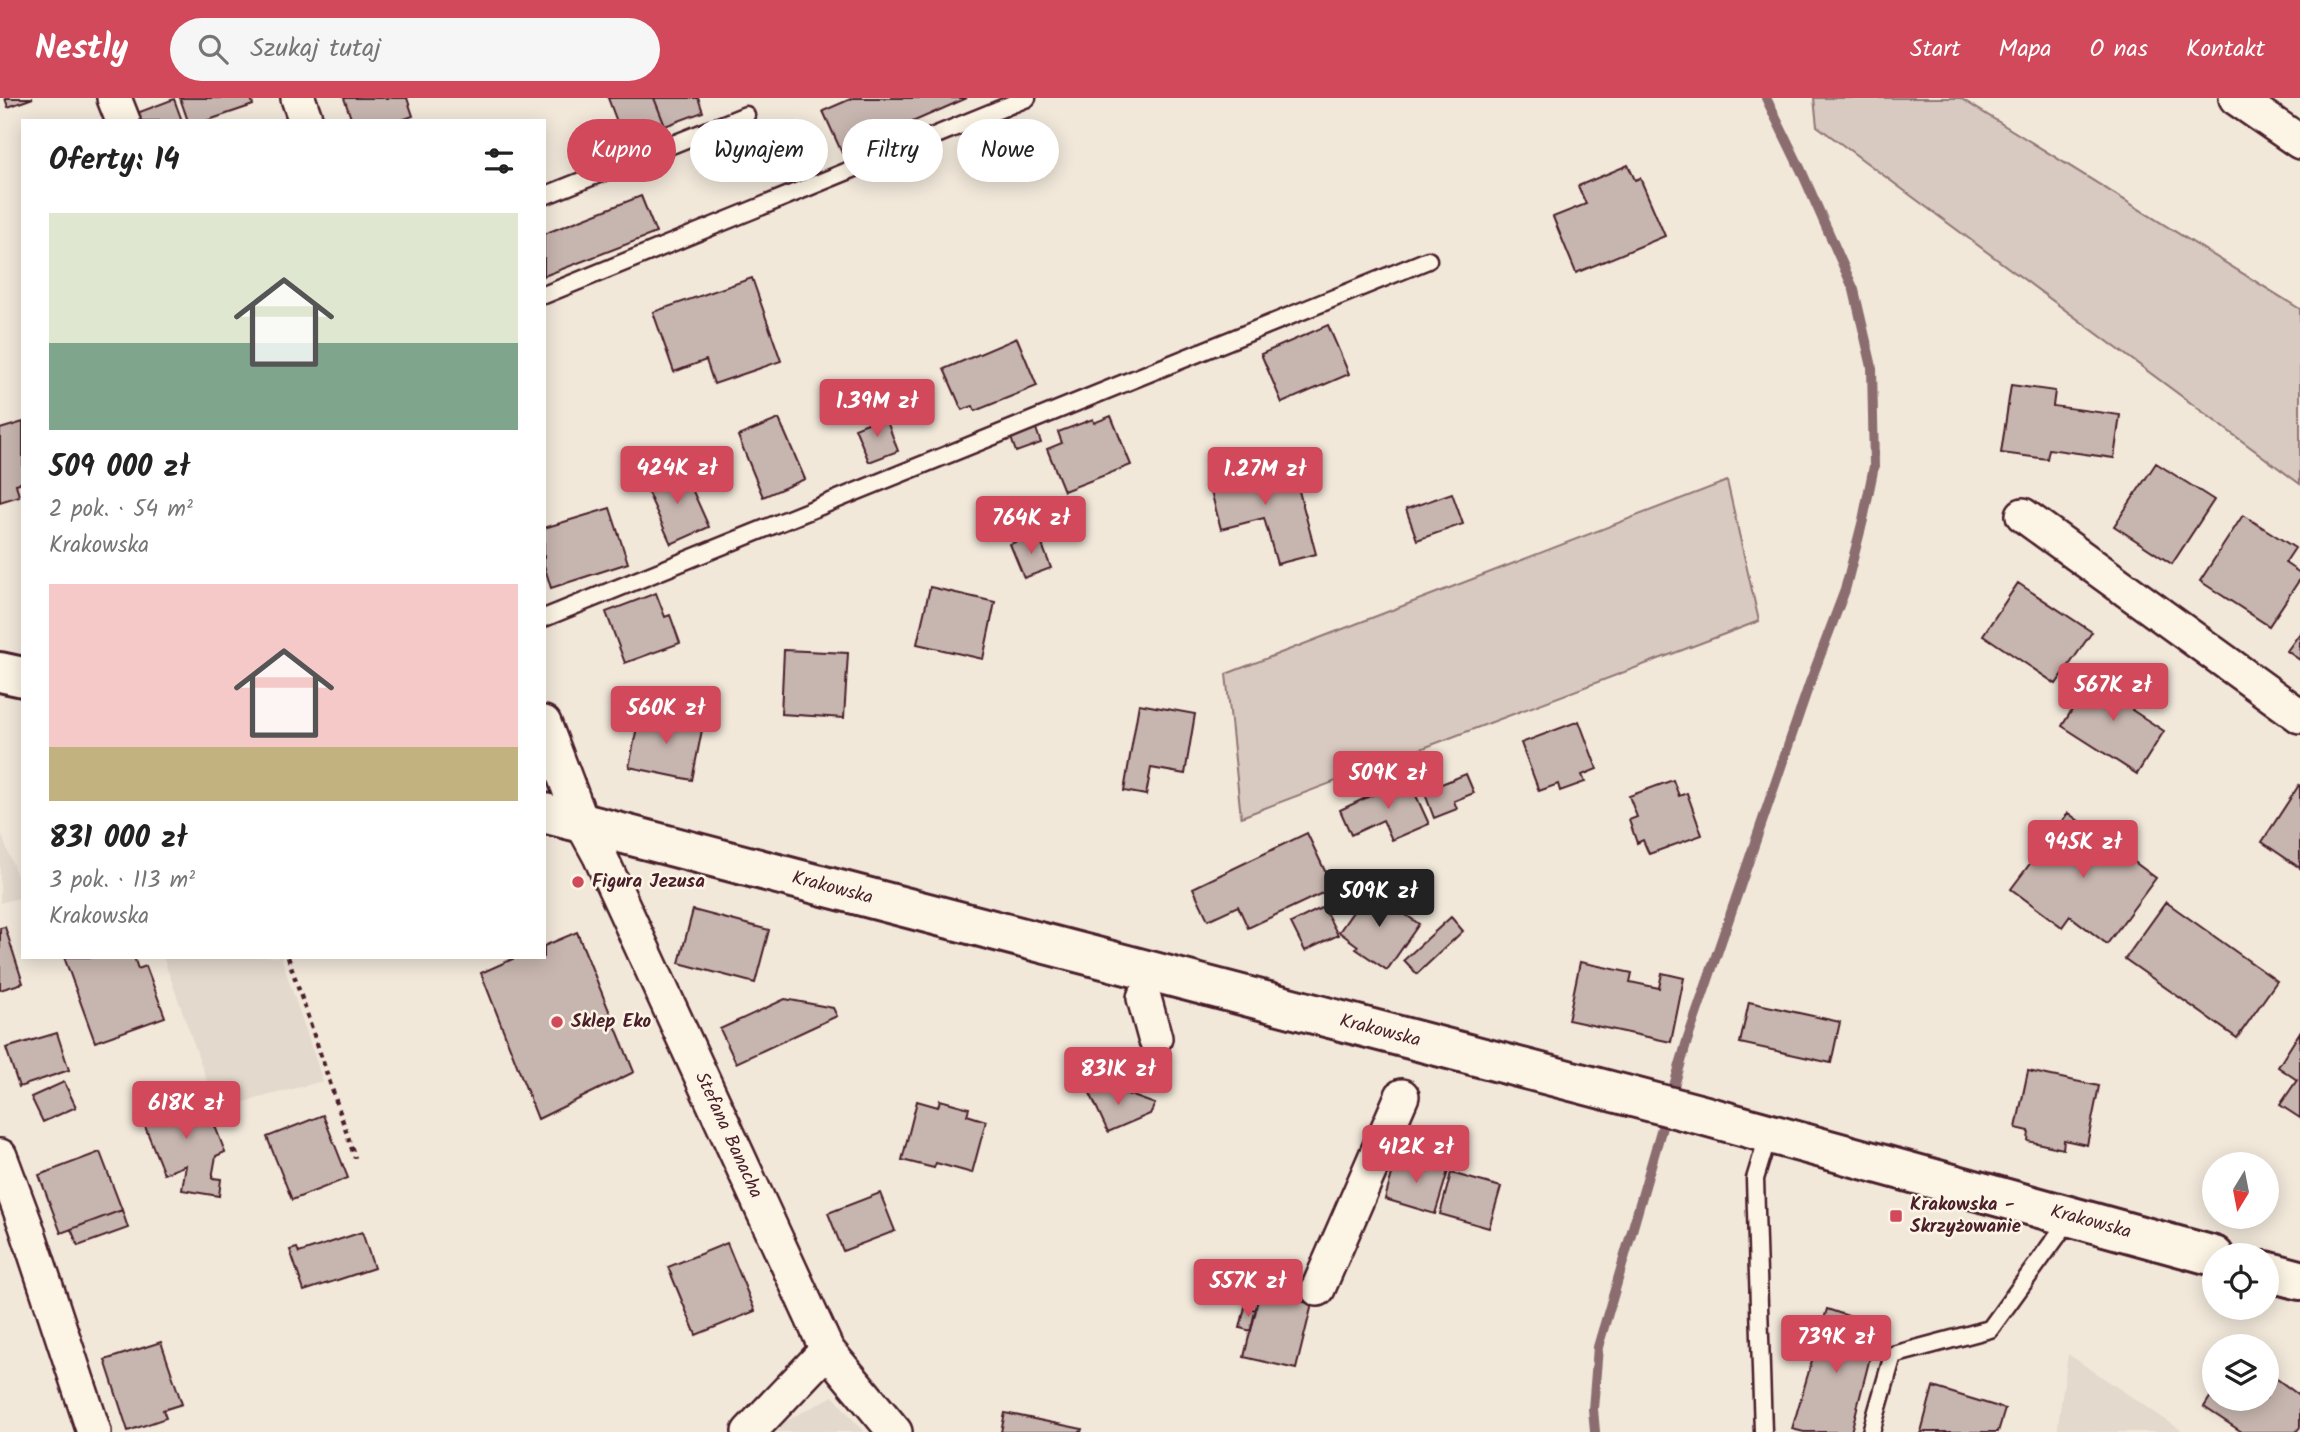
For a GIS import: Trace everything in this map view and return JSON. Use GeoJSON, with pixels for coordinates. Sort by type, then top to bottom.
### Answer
{"type":"FeatureCollection","features":[{"type":"Feature","properties":{"kind":"main road"},"geometry":{"type":"LineString","coordinates":[[0,671],[21,676]]}},
{"type":"Feature","properties":{"kind":"main road","name":"Krakowska"},"geometry":{"type":"LineString","coordinates":[[546,814],[1702,1115],[2202,1253]]}},
{"type":"Feature","properties":{"kind":"main road"},"geometry":{"type":"LineString","coordinates":[[2279,1274],[2300,1280]]}},
{"type":"Feature","properties":{"kind":"street"},"geometry":{"type":"LineString","coordinates":[[114,98],[122,119]]}},
{"type":"Feature","properties":{"kind":"street"},"geometry":{"type":"LineString","coordinates":[[298,98],[305,119]]}},
{"type":"Feature","properties":{"kind":"street"},"geometry":{"type":"LineString","coordinates":[[2236,98],[2300,142]]}},
{"type":"Feature","properties":{"kind":"street"},"geometry":{"type":"LineString","coordinates":[[2023,515],[2300,716]]}},
{"type":"Feature","properties":{"kind":"street","name":"Stefana Banacha"},"geometry":{"type":"LineString","coordinates":[[546,728],[582,823],[600,856],[827,1350],[895,1432]]}},
{"type":"Feature","properties":{"kind":"street"},"geometry":{"type":"LineString","coordinates":[[1144,998],[1155,1038]]}},
{"type":"Feature","properties":{"kind":"street"},"geometry":{"type":"LineString","coordinates":[[1318,1289],[1402,1096]]}},
{"type":"Feature","properties":{"kind":"street"},"geometry":{"type":"LineString","coordinates":[[0,1156],[94,1432]]}},
{"type":"Feature","properties":{"kind":"street"},"geometry":{"type":"LineString","coordinates":[[749,1432],[827,1350]]}},
{"type":"Feature","properties":{"kind":"lane"},"geometry":{"type":"LineString","coordinates":[[546,294],[1027,98]]}},
{"type":"Feature","properties":{"kind":"lane"},"geometry":{"type":"LineString","coordinates":[[546,195],[746,115]]}},
{"type":"Feature","properties":{"kind":"lane"},"geometry":{"type":"LineString","coordinates":[[546,617],[1427,260]]}},
{"type":"Feature","properties":{"kind":"lane"},"geometry":{"type":"LineString","coordinates":[[1763,1432],[1755,1179],[1769,1133]]}},
{"type":"Feature","properties":{"kind":"lane"},"geometry":{"type":"LineString","coordinates":[[1871,1432],[1893,1354],[1990,1329],[2071,1216]]}},
{"type":"Feature","properties":{"kind":"path"},"geometry":{"type":"LineString","coordinates":[[290,959],[355,1158]]}},
{"type":"Feature","properties":{"kind":"shaded area"},"geometry":{"type":"Polygon","coordinates":[[[1814,98],[1960,98],[2300,309],[2300,484],[1817,126],[1814,98]]]}},
{"type":"Feature","properties":{"kind":"shaded area"},"geometry":{"type":"Polygon","coordinates":[[[1727,481],[1759,621],[1241,817],[1226,674],[1727,481]]]}},
{"type":"Feature","properties":{"kind":"shaded area"},"geometry":{"type":"Polygon","coordinates":[[[0,830],[21,888],[21,898],[0,903],[0,830]]]}},
{"type":"Feature","properties":{"kind":"shaded area"},"geometry":{"type":"Polygon","coordinates":[[[164,959],[282,959],[323,1081],[217,1109],[164,959]]]}},
{"type":"Feature","properties":{"kind":"shaded area"},"geometry":{"type":"Polygon","coordinates":[[[2068,1354],[2184,1432],[2057,1432],[2068,1354]]]}},
{"type":"Feature","properties":{"kind":"shaded area"},"geometry":{"type":"Polygon","coordinates":[[[833,1396],[864,1432],[770,1432],[773,1428],[833,1396]]]}},
{"type":"Feature","properties":{"kind":"building"},"geometry":{"type":"Polygon","coordinates":[[[5,98],[33,98],[8,107],[5,98]]]}},
{"type":"Feature","properties":{"kind":"building"},"geometry":{"type":"Polygon","coordinates":[[[180,98],[251,98],[253,105],[212,119],[187,119],[180,98]]]}},
{"type":"Feature","properties":{"kind":"building"},"geometry":{"type":"Polygon","coordinates":[[[344,98],[407,98],[413,116],[405,119],[351,119],[344,98]]]}},
{"type":"Feature","properties":{"kind":"building"},"geometry":{"type":"Polygon","coordinates":[[[608,98],[654,98],[662,119],[616,119],[608,98]]]}},
{"type":"Feature","properties":{"kind":"building"},"geometry":{"type":"Polygon","coordinates":[[[654,98],[698,98],[703,112],[676,122],[676,119],[662,119],[654,98]]]}},
{"type":"Feature","properties":{"kind":"building"},"geometry":{"type":"Polygon","coordinates":[[[853,98],[967,98],[919,119],[842,119],[842,153],[823,111],[853,98]]]}},
{"type":"Feature","properties":{"kind":"building"},"geometry":{"type":"Polygon","coordinates":[[[174,99],[181,119],[138,119],[137,113],[174,99]]]}},
{"type":"Feature","properties":{"kind":"building"},"geometry":{"type":"Polygon","coordinates":[[[1628,165],[1635,180],[1640,178],[1665,236],[1576,273],[1553,217],[1586,204],[1578,186],[1628,165]]]}},
{"type":"Feature","properties":{"kind":"building"},"geometry":{"type":"Polygon","coordinates":[[[641,196],[656,233],[546,275],[546,233],[641,196]]]}},
{"type":"Feature","properties":{"kind":"building"},"geometry":{"type":"Polygon","coordinates":[[[752,278],[781,361],[714,384],[706,360],[674,372],[653,312],[752,278]]]}},
{"type":"Feature","properties":{"kind":"building"},"geometry":{"type":"Polygon","coordinates":[[[1328,325],[1349,374],[1282,403],[1261,354],[1328,325]]]}},
{"type":"Feature","properties":{"kind":"building"},"geometry":{"type":"Polygon","coordinates":[[[1017,338],[1037,386],[975,411],[973,406],[962,410],[944,369],[1017,338]]]}},
{"type":"Feature","properties":{"kind":"building"},"geometry":{"type":"Polygon","coordinates":[[[2011,385],[2055,391],[2053,406],[2120,415],[2114,458],[2049,449],[2047,459],[2001,453],[2011,385]]]}},
{"type":"Feature","properties":{"kind":"building"},"geometry":{"type":"Polygon","coordinates":[[[885,416],[898,451],[869,462],[855,428],[885,416]]]}},
{"type":"Feature","properties":{"kind":"building"},"geometry":{"type":"Polygon","coordinates":[[[1111,416],[1131,465],[1064,491],[1047,449],[1062,443],[1058,432],[1093,419],[1094,423],[1111,416]]]}},
{"type":"Feature","properties":{"kind":"building"},"geometry":{"type":"Polygon","coordinates":[[[779,419],[805,479],[763,497],[738,436],[779,419]]]}},
{"type":"Feature","properties":{"kind":"building"},"geometry":{"type":"Polygon","coordinates":[[[21,423],[21,483],[16,484],[19,496],[0,502],[0,429],[21,423]]]}},
{"type":"Feature","properties":{"kind":"building"},"geometry":{"type":"Polygon","coordinates":[[[1035,426],[1041,443],[1016,452],[1010,435],[1035,426]]]}},
{"type":"Feature","properties":{"kind":"building"},"geometry":{"type":"Polygon","coordinates":[[[1256,462],[1259,474],[1292,465],[1316,554],[1277,564],[1264,518],[1221,529],[1207,476],[1256,462]]]}},
{"type":"Feature","properties":{"kind":"building"},"geometry":{"type":"Polygon","coordinates":[[[2156,463],[2214,500],[2172,564],[2114,526],[2156,463]]]}},
{"type":"Feature","properties":{"kind":"building"},"geometry":{"type":"Polygon","coordinates":[[[683,469],[709,527],[671,544],[645,486],[683,469]]]}},
{"type":"Feature","properties":{"kind":"building"},"geometry":{"type":"Polygon","coordinates":[[[1452,493],[1463,524],[1417,540],[1406,509],[1452,493]]]}},
{"type":"Feature","properties":{"kind":"building"},"geometry":{"type":"Polygon","coordinates":[[[610,508],[628,563],[551,588],[546,572],[546,527],[610,508]]]}},
{"type":"Feature","properties":{"kind":"building"},"geometry":{"type":"Polygon","coordinates":[[[2243,515],[2295,548],[2285,563],[2300,573],[2300,579],[2269,626],[2200,581],[2243,515]]]}},
{"type":"Feature","properties":{"kind":"building"},"geometry":{"type":"Polygon","coordinates":[[[1038,534],[1051,568],[1024,578],[1010,544],[1038,534]]]}},
{"type":"Feature","properties":{"kind":"building"},"geometry":{"type":"Polygon","coordinates":[[[2018,583],[2092,632],[2056,684],[1983,635],[2018,583]]]}},
{"type":"Feature","properties":{"kind":"building"},"geometry":{"type":"Polygon","coordinates":[[[930,587],[995,602],[983,659],[917,644],[930,587]]]}},
{"type":"Feature","properties":{"kind":"building"},"geometry":{"type":"Polygon","coordinates":[[[656,593],[665,617],[670,615],[680,643],[625,663],[606,612],[656,593]]]}},
{"type":"Feature","properties":{"kind":"building"},"geometry":{"type":"Polygon","coordinates":[[[2300,633],[2300,660],[2287,651],[2300,633]]]}},
{"type":"Feature","properties":{"kind":"building"},"geometry":{"type":"Polygon","coordinates":[[[784,650],[848,653],[844,718],[781,714],[784,650]]]}},
{"type":"Feature","properties":{"kind":"building"},"geometry":{"type":"Polygon","coordinates":[[[2097,670],[2139,698],[2132,710],[2164,731],[2137,774],[2062,726],[2097,670]]]}},
{"type":"Feature","properties":{"kind":"building"},"geometry":{"type":"Polygon","coordinates":[[[1139,704],[1195,714],[1185,774],[1151,768],[1146,795],[1124,791],[1139,704]]]}},
{"type":"Feature","properties":{"kind":"building"},"geometry":{"type":"Polygon","coordinates":[[[640,712],[703,725],[692,780],[629,767],[640,712]]]}},
{"type":"Feature","properties":{"kind":"building"},"geometry":{"type":"Polygon","coordinates":[[[1579,721],[1597,769],[1582,775],[1585,782],[1560,791],[1558,784],[1539,791],[1521,743],[1579,721]]]}},
{"type":"Feature","properties":{"kind":"building"},"geometry":{"type":"Polygon","coordinates":[[[1466,774],[1474,793],[1454,801],[1457,809],[1434,818],[1424,791],[1466,774]]]}},
{"type":"Feature","properties":{"kind":"building"},"geometry":{"type":"Polygon","coordinates":[[[1408,778],[1429,824],[1392,840],[1383,820],[1351,835],[1340,810],[1408,778]]]}},
{"type":"Feature","properties":{"kind":"building"},"geometry":{"type":"Polygon","coordinates":[[[1673,780],[1679,796],[1687,793],[1702,835],[1649,854],[1643,840],[1637,843],[1629,820],[1637,817],[1629,796],[1673,780]]]}},
{"type":"Feature","properties":{"kind":"building"},"geometry":{"type":"Polygon","coordinates":[[[2300,786],[2300,868],[2262,842],[2300,786]]]}},
{"type":"Feature","properties":{"kind":"building"},"geometry":{"type":"Polygon","coordinates":[[[2068,813],[2156,878],[2107,944],[2070,916],[2062,927],[2011,889],[2068,813]]]}},
{"type":"Feature","properties":{"kind":"building"},"geometry":{"type":"Polygon","coordinates":[[[1307,833],[1333,888],[1248,928],[1238,906],[1208,920],[1193,888],[1307,833]]]}},
{"type":"Feature","properties":{"kind":"building"},"geometry":{"type":"Polygon","coordinates":[[[1369,889],[1419,924],[1387,970],[1356,949],[1358,946],[1339,932],[1369,889]]]}},
{"type":"Feature","properties":{"kind":"building"},"geometry":{"type":"Polygon","coordinates":[[[2166,902],[2277,981],[2237,1038],[2125,959],[2166,902]]]}},
{"type":"Feature","properties":{"kind":"building"},"geometry":{"type":"Polygon","coordinates":[[[1323,907],[1338,935],[1305,951],[1291,923],[1323,907]]]}},
{"type":"Feature","properties":{"kind":"building"},"geometry":{"type":"Polygon","coordinates":[[[693,910],[769,930],[755,983],[679,963],[693,910]]]}},
{"type":"Feature","properties":{"kind":"building"},"geometry":{"type":"Polygon","coordinates":[[[1451,917],[1463,931],[1417,974],[1404,960],[1451,917]]]}},
{"type":"Feature","properties":{"kind":"building"},"geometry":{"type":"Polygon","coordinates":[[[5,927],[23,983],[0,990],[0,928],[5,927]]]}},
{"type":"Feature","properties":{"kind":"building","name":"Sklep Eko"},"geometry":{"type":"Polygon","coordinates":[[[577,932],[634,1072],[538,1119],[481,973],[512,959],[546,959],[546,945],[577,932]]]}},
{"type":"Feature","properties":{"kind":"building"},"geometry":{"type":"Polygon","coordinates":[[[65,959],[135,959],[138,969],[146,966],[165,1017],[95,1042],[65,959]]]}},
{"type":"Feature","properties":{"kind":"building"},"geometry":{"type":"Polygon","coordinates":[[[1580,962],[1632,973],[1630,982],[1659,988],[1662,973],[1684,978],[1671,1042],[1568,1020],[1580,962]]]}},
{"type":"Feature","properties":{"kind":"building"},"geometry":{"type":"Polygon","coordinates":[[[785,999],[833,1008],[837,1016],[736,1063],[720,1029],[785,999]]]}},
{"type":"Feature","properties":{"kind":"building"},"geometry":{"type":"Polygon","coordinates":[[[1749,1002],[1840,1022],[1831,1063],[1740,1043],[1749,1002]]]}},
{"type":"Feature","properties":{"kind":"building"},"geometry":{"type":"Polygon","coordinates":[[[2300,1032],[2300,1118],[2280,1105],[2297,1080],[2278,1067],[2300,1032]]]}},
{"type":"Feature","properties":{"kind":"building"},"geometry":{"type":"Polygon","coordinates":[[[57,1033],[69,1070],[19,1087],[6,1048],[57,1033]]]}},
{"type":"Feature","properties":{"kind":"building"},"geometry":{"type":"Polygon","coordinates":[[[2028,1071],[2099,1086],[2087,1145],[2064,1140],[2063,1149],[2028,1141],[2029,1131],[2016,1128],[2028,1071]]]}},
{"type":"Feature","properties":{"kind":"building"},"geometry":{"type":"Polygon","coordinates":[[[64,1082],[76,1107],[43,1122],[31,1097],[64,1082]]]}},
{"type":"Feature","properties":{"kind":"building"},"geometry":{"type":"Polygon","coordinates":[[[1094,1082],[1155,1104],[1150,1114],[1108,1132],[1089,1091],[1094,1082]]]}},
{"type":"Feature","properties":{"kind":"building"},"geometry":{"type":"Polygon","coordinates":[[[201,1090],[225,1152],[216,1156],[212,1178],[221,1179],[219,1196],[182,1190],[186,1165],[164,1174],[140,1114],[201,1090]]]}},
{"type":"Feature","properties":{"kind":"building"},"geometry":{"type":"Polygon","coordinates":[[[940,1100],[969,1108],[967,1115],[986,1121],[972,1173],[936,1163],[934,1168],[902,1160],[917,1101],[938,1107],[940,1100]]]}},
{"type":"Feature","properties":{"kind":"building"},"geometry":{"type":"Polygon","coordinates":[[[323,1115],[348,1178],[292,1200],[267,1137],[323,1115]]]}},
{"type":"Feature","properties":{"kind":"building"},"geometry":{"type":"Polygon","coordinates":[[[100,1152],[122,1210],[61,1233],[39,1175],[100,1152]]]}},
{"type":"Feature","properties":{"kind":"building"},"geometry":{"type":"Polygon","coordinates":[[[1397,1156],[1448,1171],[1435,1214],[1385,1199],[1397,1156]]]}},
{"type":"Feature","properties":{"kind":"building"},"geometry":{"type":"Polygon","coordinates":[[[1451,1173],[1501,1187],[1489,1228],[1440,1214],[1451,1173]]]}},
{"type":"Feature","properties":{"kind":"building"},"geometry":{"type":"Polygon","coordinates":[[[880,1193],[895,1231],[843,1251],[828,1213],[880,1193]]]}},
{"type":"Feature","properties":{"kind":"building"},"geometry":{"type":"Polygon","coordinates":[[[122,1210],[128,1228],[78,1246],[71,1229],[122,1210]]]}},
{"type":"Feature","properties":{"kind":"building"},"geometry":{"type":"Polygon","coordinates":[[[362,1232],[374,1268],[304,1291],[290,1250],[297,1248],[299,1253],[362,1232]]]}},
{"type":"Feature","properties":{"kind":"building"},"geometry":{"type":"Polygon","coordinates":[[[727,1243],[755,1311],[696,1335],[668,1267],[727,1243]]]}},
{"type":"Feature","properties":{"kind":"building"},"geometry":{"type":"Polygon","coordinates":[[[1262,1287],[1313,1299],[1312,1304],[1260,1291],[1262,1287]]]}},
{"type":"Feature","properties":{"kind":"building"},"geometry":{"type":"Polygon","coordinates":[[[1260,1291],[1312,1304],[1296,1369],[1244,1357],[1260,1291]]]}},
{"type":"Feature","properties":{"kind":"building"},"geometry":{"type":"Polygon","coordinates":[[[1245,1307],[1256,1310],[1251,1331],[1240,1328],[1245,1307]]]}},
{"type":"Feature","properties":{"kind":"building"},"geometry":{"type":"Polygon","coordinates":[[[1827,1309],[1878,1326],[1851,1432],[1804,1432],[1792,1429],[1827,1309]]]}},
{"type":"Feature","properties":{"kind":"building"},"geometry":{"type":"Polygon","coordinates":[[[161,1342],[182,1404],[163,1410],[166,1418],[128,1431],[105,1360],[161,1342]]]}},
{"type":"Feature","properties":{"kind":"building"},"geometry":{"type":"Polygon","coordinates":[[[2279,1381],[2300,1396],[2300,1427],[2296,1432],[2242,1432],[2210,1411],[2279,1411],[2279,1381]]]}},
{"type":"Feature","properties":{"kind":"building"},"geometry":{"type":"Polygon","coordinates":[[[1933,1387],[2005,1409],[1998,1432],[1921,1432],[1933,1387]]]}},
{"type":"Feature","properties":{"kind":"building"},"geometry":{"type":"Polygon","coordinates":[[[1005,1413],[1082,1429],[1081,1432],[1001,1432],[1005,1413]]]}},
{"type":"Feature","properties":{"kind":"waterway"},"geometry":{"type":"LineString","coordinates":[[1595,1432],[1593,1409],[1598,1347],[1687,1041],[1809,685],[1845,590],[1874,466],[1872,367],[1854,290],[1766,98]]}},
{"type":"Feature","properties":{"kind":"place","name":"Figura Jezusa"},"geometry":{"type":"Point","coordinates":[578,882]}},
{"type":"Feature","properties":{"kind":"place","name":"Sklep Eko"},"geometry":{"type":"Point","coordinates":[557,1022]}},
{"type":"Feature","properties":{"kind":"place","name":"Krakowska - Skrzyżowanie"},"geometry":{"type":"Point","coordinates":[1896,1216]}}]}
